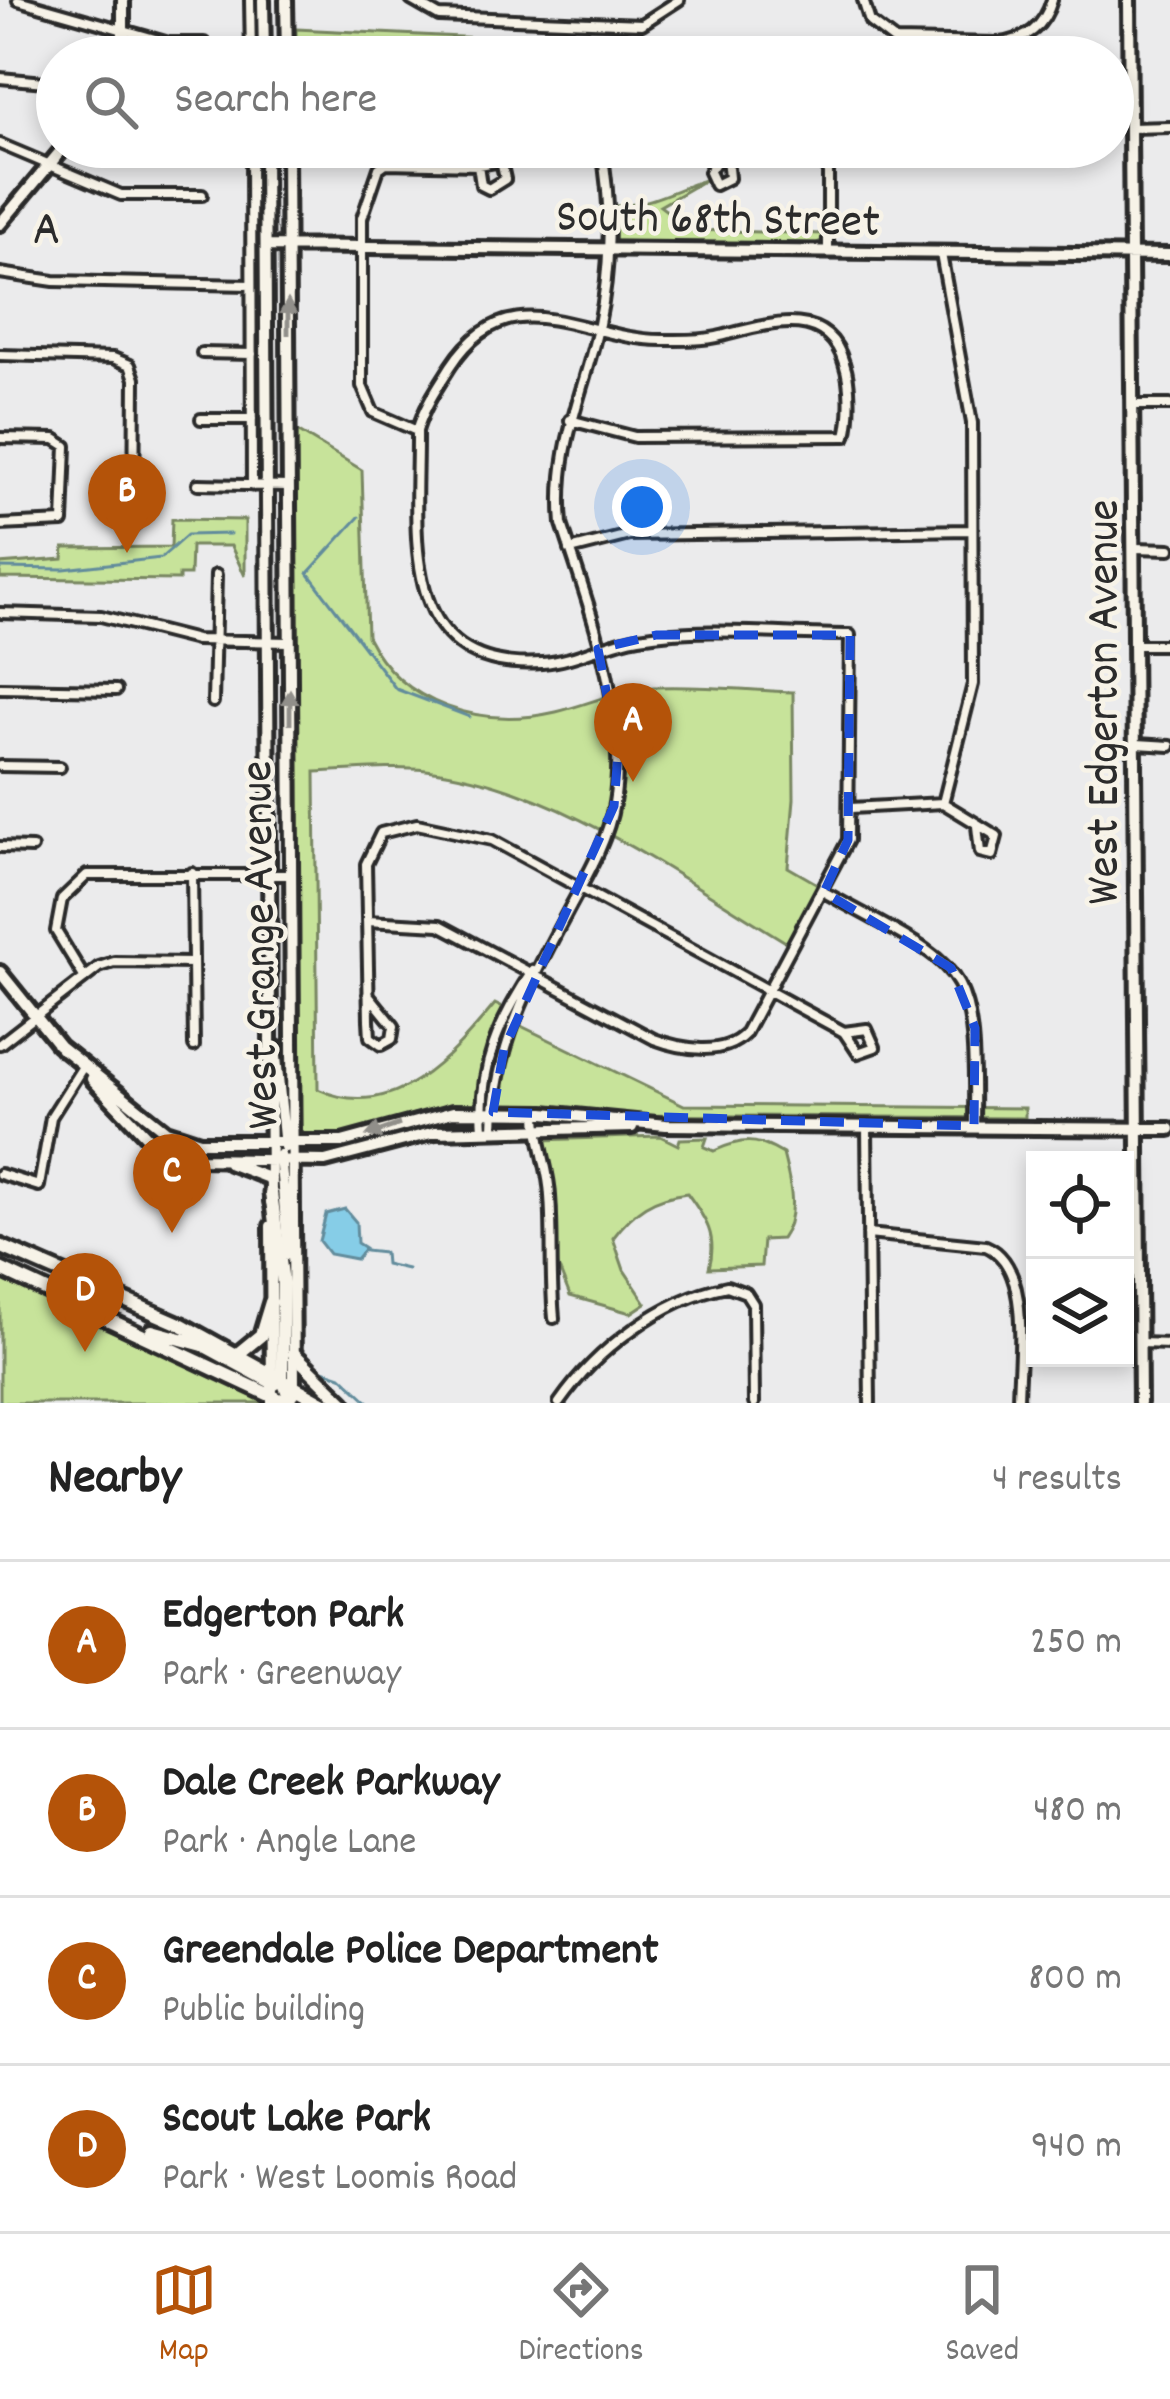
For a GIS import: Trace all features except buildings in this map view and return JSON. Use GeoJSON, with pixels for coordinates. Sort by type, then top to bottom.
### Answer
{"type":"FeatureCollection","features":[{"type":"Feature","properties":{"kind":"main road"},"geometry":{"type":"LineString","coordinates":[[271,1186],[283,1283],[284,1393]]}},
{"type":"Feature","properties":{"kind":"main road"},"geometry":{"type":"LineString","coordinates":[[0,1246],[239,1353],[284,1393]]}},
{"type":"Feature","properties":{"kind":"main road"},"geometry":{"type":"LineString","coordinates":[[0,1269],[127,1325],[203,1345],[284,1393],[323,1403]]}},
{"type":"Feature","properties":{"kind":"main road"},"geometry":{"type":"LineString","coordinates":[[239,1353],[261,1335],[271,1302]]}},
{"type":"Feature","properties":{"kind":"main road"},"geometry":{"type":"LineString","coordinates":[[294,1354],[344,1403]]}},
{"type":"Feature","properties":{"kind":"street"},"geometry":{"type":"LineString","coordinates":[[18,0],[144,36]]}},
{"type":"Feature","properties":{"kind":"street"},"geometry":{"type":"LineString","coordinates":[[123,0],[125,36]]}},
{"type":"Feature","properties":{"kind":"street"},"geometry":{"type":"LineString","coordinates":[[250,0],[250,36]]}},
{"type":"Feature","properties":{"kind":"street"},"geometry":{"type":"LineString","coordinates":[[263,0],[264,36]]}},
{"type":"Feature","properties":{"kind":"street"},"geometry":{"type":"LineString","coordinates":[[286,0],[287,36]]}},
{"type":"Feature","properties":{"kind":"street"},"geometry":{"type":"LineString","coordinates":[[411,0],[422,11],[439,16],[642,25],[679,0]]}},
{"type":"Feature","properties":{"kind":"street"},"geometry":{"type":"LineString","coordinates":[[863,0],[870,22],[888,36]]}},
{"type":"Feature","properties":{"kind":"street"},"geometry":{"type":"LineString","coordinates":[[1022,36],[1042,23],[1052,0]]}},
{"type":"Feature","properties":{"kind":"street","name":"West Edgerton Avenue"},"geometry":{"type":"LineString","coordinates":[[1129,0],[1130,36]]}},
{"type":"Feature","properties":{"kind":"street"},"geometry":{"type":"LineString","coordinates":[[264,22],[287,22]]}},
{"type":"Feature","properties":{"kind":"street"},"geometry":{"type":"LineString","coordinates":[[0,78],[36,81]]}},
{"type":"Feature","properties":{"kind":"street"},"geometry":{"type":"LineString","coordinates":[[1134,128],[1170,127]]}},
{"type":"Feature","properties":{"kind":"street"},"geometry":{"type":"LineString","coordinates":[[0,144],[36,159]]}},
{"type":"Feature","properties":{"kind":"street"},"geometry":{"type":"LineString","coordinates":[[0,224],[46,168]]}},
{"type":"Feature","properties":{"kind":"street"},"geometry":{"type":"LineString","coordinates":[[58,168],[121,195],[202,195]]}},
{"type":"Feature","properties":{"kind":"street","name":"West Grange Avenue"},"geometry":{"type":"LineString","coordinates":[[251,168],[252,419],[266,642],[269,1008],[283,1143]]}},
{"type":"Feature","properties":{"kind":"street","name":"West Grange Avenue"},"geometry":{"type":"LineString","coordinates":[[259,487],[265,168]]}},
{"type":"Feature","properties":{"kind":"street","name":"West Grange Avenue"},"geometry":{"type":"LineString","coordinates":[[284,1393],[294,1354],[283,1160],[291,875],[287,168]]}},
{"type":"Feature","properties":{"kind":"street"},"geometry":{"type":"LineString","coordinates":[[379,168],[362,218],[364,399],[373,412],[417,431]]}},
{"type":"Feature","properties":{"kind":"street"},"geometry":{"type":"LineString","coordinates":[[479,168],[482,185],[489,189],[505,179],[503,168]]}},
{"type":"Feature","properties":{"kind":"street"},"geometry":{"type":"LineString","coordinates":[[488,1130],[492,1042],[581,887],[614,806],[618,753],[560,497],[560,458],[598,328],[608,249],[602,168]]}},
{"type":"Feature","properties":{"kind":"street"},"geometry":{"type":"LineString","coordinates":[[713,168],[708,176],[716,185],[729,178],[728,168]]}},
{"type":"Feature","properties":{"kind":"street"},"geometry":{"type":"LineString","coordinates":[[828,168],[828,252]]}},
{"type":"Feature","properties":{"kind":"street","name":"West Edgerton Avenue"},"geometry":{"type":"LineString","coordinates":[[1132,168],[1140,1403]]}},
{"type":"Feature","properties":{"kind":"street"},"geometry":{"type":"LineString","coordinates":[[287,224],[316,246]]}},
{"type":"Feature","properties":{"kind":"street","name":"South 68th Street"},"geometry":{"type":"LineString","coordinates":[[266,246],[1170,256]]}},
{"type":"Feature","properties":{"kind":"street"},"geometry":{"type":"LineString","coordinates":[[941,254],[972,423],[974,683],[943,803]]}},
{"type":"Feature","properties":{"kind":"street"},"geometry":{"type":"LineString","coordinates":[[0,273],[54,281],[251,285]]}},
{"type":"Feature","properties":{"kind":"street"},"geometry":{"type":"LineString","coordinates":[[367,920],[440,925],[673,1046],[735,1044],[770,990],[848,840],[850,635],[656,635],[560,661],[518,664],[476,651],[433,616],[419,584],[417,431],[423,411],[462,349],[499,322],[552,318],[652,340],[694,340],[772,322],[808,325],[823,333],[843,358],[846,436],[635,437],[570,420]]}},
{"type":"Feature","properties":{"kind":"street"},"geometry":{"type":"LineString","coordinates":[[202,353],[252,354]]}},
{"type":"Feature","properties":{"kind":"street"},"geometry":{"type":"LineString","coordinates":[[0,355],[112,358],[130,365],[135,379],[134,526]]}},
{"type":"Feature","properties":{"kind":"street"},"geometry":{"type":"LineString","coordinates":[[1134,405],[1170,405]]}},
{"type":"Feature","properties":{"kind":"street"},"geometry":{"type":"LineString","coordinates":[[201,419],[252,419]]}},
{"type":"Feature","properties":{"kind":"street"},"geometry":{"type":"LineString","coordinates":[[0,438],[55,439],[66,446],[63,522],[0,524]]}},
{"type":"Feature","properties":{"kind":"street"},"geometry":{"type":"LineString","coordinates":[[198,484],[288,486]]}},
{"type":"Feature","properties":{"kind":"street"},"geometry":{"type":"LineString","coordinates":[[571,550],[629,535],[972,530]]}},
{"type":"Feature","properties":{"kind":"street"},"geometry":{"type":"LineString","coordinates":[[1135,548],[1170,549]]}},
{"type":"Feature","properties":{"kind":"street"},"geometry":{"type":"LineString","coordinates":[[213,702],[216,575]]}},
{"type":"Feature","properties":{"kind":"street"},"geometry":{"type":"LineString","coordinates":[[0,614],[101,616],[173,636],[290,641]]}},
{"type":"Feature","properties":{"kind":"street"},"geometry":{"type":"LineString","coordinates":[[1136,645],[1170,645]]}},
{"type":"Feature","properties":{"kind":"street"},"geometry":{"type":"LineString","coordinates":[[0,688],[116,690]]}},
{"type":"Feature","properties":{"kind":"street"},"geometry":{"type":"LineString","coordinates":[[1137,744],[1170,746]]}},
{"type":"Feature","properties":{"kind":"street"},"geometry":{"type":"LineString","coordinates":[[0,766],[60,767]]}},
{"type":"Feature","properties":{"kind":"street"},"geometry":{"type":"LineString","coordinates":[[851,808],[943,803],[977,826]]}},
{"type":"Feature","properties":{"kind":"street"},"geometry":{"type":"LineString","coordinates":[[368,994],[394,1026],[392,1039],[381,1045],[370,1037],[368,994],[366,864],[381,833],[417,824],[458,829],[492,840],[844,1031]]}},
{"type":"Feature","properties":{"kind":"street"},"geometry":{"type":"LineString","coordinates":[[0,847],[32,848]]}},
{"type":"Feature","properties":{"kind":"street"},"geometry":{"type":"LineString","coordinates":[[84,976],[56,932],[62,899],[73,884],[105,872],[291,875]]}},
{"type":"Feature","properties":{"kind":"street"},"geometry":{"type":"LineString","coordinates":[[192,873],[194,1046]]}},
{"type":"Feature","properties":{"kind":"street"},"geometry":{"type":"LineString","coordinates":[[824,892],[929,950],[951,968],[968,998],[975,1028],[974,1126]]}},
{"type":"Feature","properties":{"kind":"street"},"geometry":{"type":"LineString","coordinates":[[0,1044],[84,976],[114,962],[193,963]]}},
{"type":"Feature","properties":{"kind":"street"},"geometry":{"type":"LineString","coordinates":[[0,972],[34,1018],[152,1142],[178,1156],[350,1158],[420,1135],[666,1125],[1170,1129]]}},
{"type":"Feature","properties":{"kind":"street"},"geometry":{"type":"LineString","coordinates":[[82,1067],[177,1137],[342,1142],[431,1115],[487,1112],[666,1125]]}},
{"type":"Feature","properties":{"kind":"street"},"geometry":{"type":"LineString","coordinates":[[0,1174],[39,1186],[52,1117],[82,1067]]}},
{"type":"Feature","properties":{"kind":"street"},"geometry":{"type":"LineString","coordinates":[[537,1113],[550,1194],[548,1244],[554,1318]]}},
{"type":"Feature","properties":{"kind":"street"},"geometry":{"type":"LineString","coordinates":[[867,1127],[870,1403]]}},
{"type":"Feature","properties":{"kind":"street"},"geometry":{"type":"LineString","coordinates":[[283,1143],[283,1160]]}},
{"type":"Feature","properties":{"kind":"street"},"geometry":{"type":"LineString","coordinates":[[214,1160],[271,1186]]}},
{"type":"Feature","properties":{"kind":"street","name":"West Grange Avenue"},"geometry":{"type":"LineString","coordinates":[[283,1160],[271,1186],[271,1302],[284,1393]]}},
{"type":"Feature","properties":{"kind":"street"},"geometry":{"type":"LineString","coordinates":[[868,1234],[986,1246],[1004,1253],[1015,1274],[1018,1403]]}},
{"type":"Feature","properties":{"kind":"street"},"geometry":{"type":"LineString","coordinates":[[559,1403],[594,1357],[622,1336],[727,1286],[746,1293],[753,1304],[754,1403]]}},
{"type":"Feature","properties":{"kind":"street"},"geometry":{"type":"LineString","coordinates":[[1140,1343],[1170,1343]]}},
{"type":"Feature","properties":{"kind":"highlighted area"},"geometry":{"type":"Polygon","coordinates":[[[656,635],[850,635],[848,840],[824,892],[951,968],[975,1028],[974,1126],[493,1112],[504,1049],[614,806],[618,753],[598,649],[656,635]]]}},
{"type":"Feature","properties":{"kind":"green space"},"geometry":{"type":"Polygon","coordinates":[[[296,29],[442,36],[296,36],[296,29]]]}},
{"type":"Feature","properties":{"kind":"green space"},"geometry":{"type":"Polygon","coordinates":[[[705,180],[660,206],[692,230],[824,234],[824,239],[814,245],[615,241],[614,206],[649,200],[705,180]]]}},
{"type":"Feature","properties":{"kind":"green space"},"geometry":{"type":"Polygon","coordinates":[[[294,429],[362,470],[367,636],[382,660],[423,695],[447,707],[500,717],[556,712],[641,688],[793,692],[794,799],[788,867],[821,886],[789,944],[615,838],[523,794],[426,770],[315,772],[318,1089],[345,1098],[371,1098],[395,1091],[439,1063],[495,1004],[503,1008],[490,1037],[475,1106],[414,1114],[338,1137],[301,1137],[294,429]]]}},
{"type":"Feature","properties":{"kind":"green space"},"geometry":{"type":"Polygon","coordinates":[[[172,519],[245,520],[245,576],[231,546],[191,546],[190,575],[179,575],[179,580],[0,578],[0,564],[63,559],[64,548],[171,547],[172,519]]]}},
{"type":"Feature","properties":{"kind":"green space"},"geometry":{"type":"Polygon","coordinates":[[[519,1025],[684,1105],[1025,1108],[1025,1118],[608,1115],[502,1108],[499,1086],[519,1025]]]}},
{"type":"Feature","properties":{"kind":"green space"},"geometry":{"type":"Polygon","coordinates":[[[660,1136],[678,1145],[680,1139],[707,1138],[704,1147],[714,1151],[756,1142],[783,1154],[791,1198],[787,1230],[781,1239],[763,1240],[761,1266],[709,1268],[711,1237],[700,1211],[687,1193],[664,1198],[637,1213],[613,1238],[624,1270],[646,1303],[631,1313],[570,1296],[552,1251],[557,1209],[541,1140],[660,1136]]]}},
{"type":"Feature","properties":{"kind":"green space"},"geometry":{"type":"Polygon","coordinates":[[[0,1277],[252,1391],[262,1403],[0,1403],[0,1277]]]}},
{"type":"Feature","properties":{"kind":"water"},"geometry":{"type":"Polygon","coordinates":[[[345,1209],[356,1222],[357,1243],[365,1248],[356,1259],[329,1254],[319,1241],[326,1214],[345,1209]]]}},
{"type":"Feature","properties":{"kind":"waterway"},"geometry":{"type":"LineString","coordinates":[[359,517],[308,573],[396,689],[470,717]]}},
{"type":"Feature","properties":{"kind":"waterway"},"geometry":{"type":"LineString","coordinates":[[0,568],[64,569],[161,558],[187,535],[230,534]]}},
{"type":"Feature","properties":{"kind":"waterway"},"geometry":{"type":"LineString","coordinates":[[365,1251],[384,1253],[385,1264],[407,1269]]}},
{"type":"Feature","properties":{"kind":"waterway"},"geometry":{"type":"LineString","coordinates":[[323,1370],[341,1376],[370,1403]]}},
{"type":"Feature","properties":{"kind":"place","name":"Dale Creek Parkway"},"geometry":{"type":"Point","coordinates":[127,553]}},
{"type":"Feature","properties":{"kind":"place","name":"Edgerton Park"},"geometry":{"type":"Point","coordinates":[633,782]}},
{"type":"Feature","properties":{"kind":"place","name":"Greendale Police Department"},"geometry":{"type":"Point","coordinates":[172,1233]}},
{"type":"Feature","properties":{"kind":"place","name":"Scout Lake Park"},"geometry":{"type":"Point","coordinates":[85,1352]}},
{"type":"Feature","properties":{"kind":"district","name":"A"},"geometry":{"type":"Point","coordinates":[48,225]}}]}
